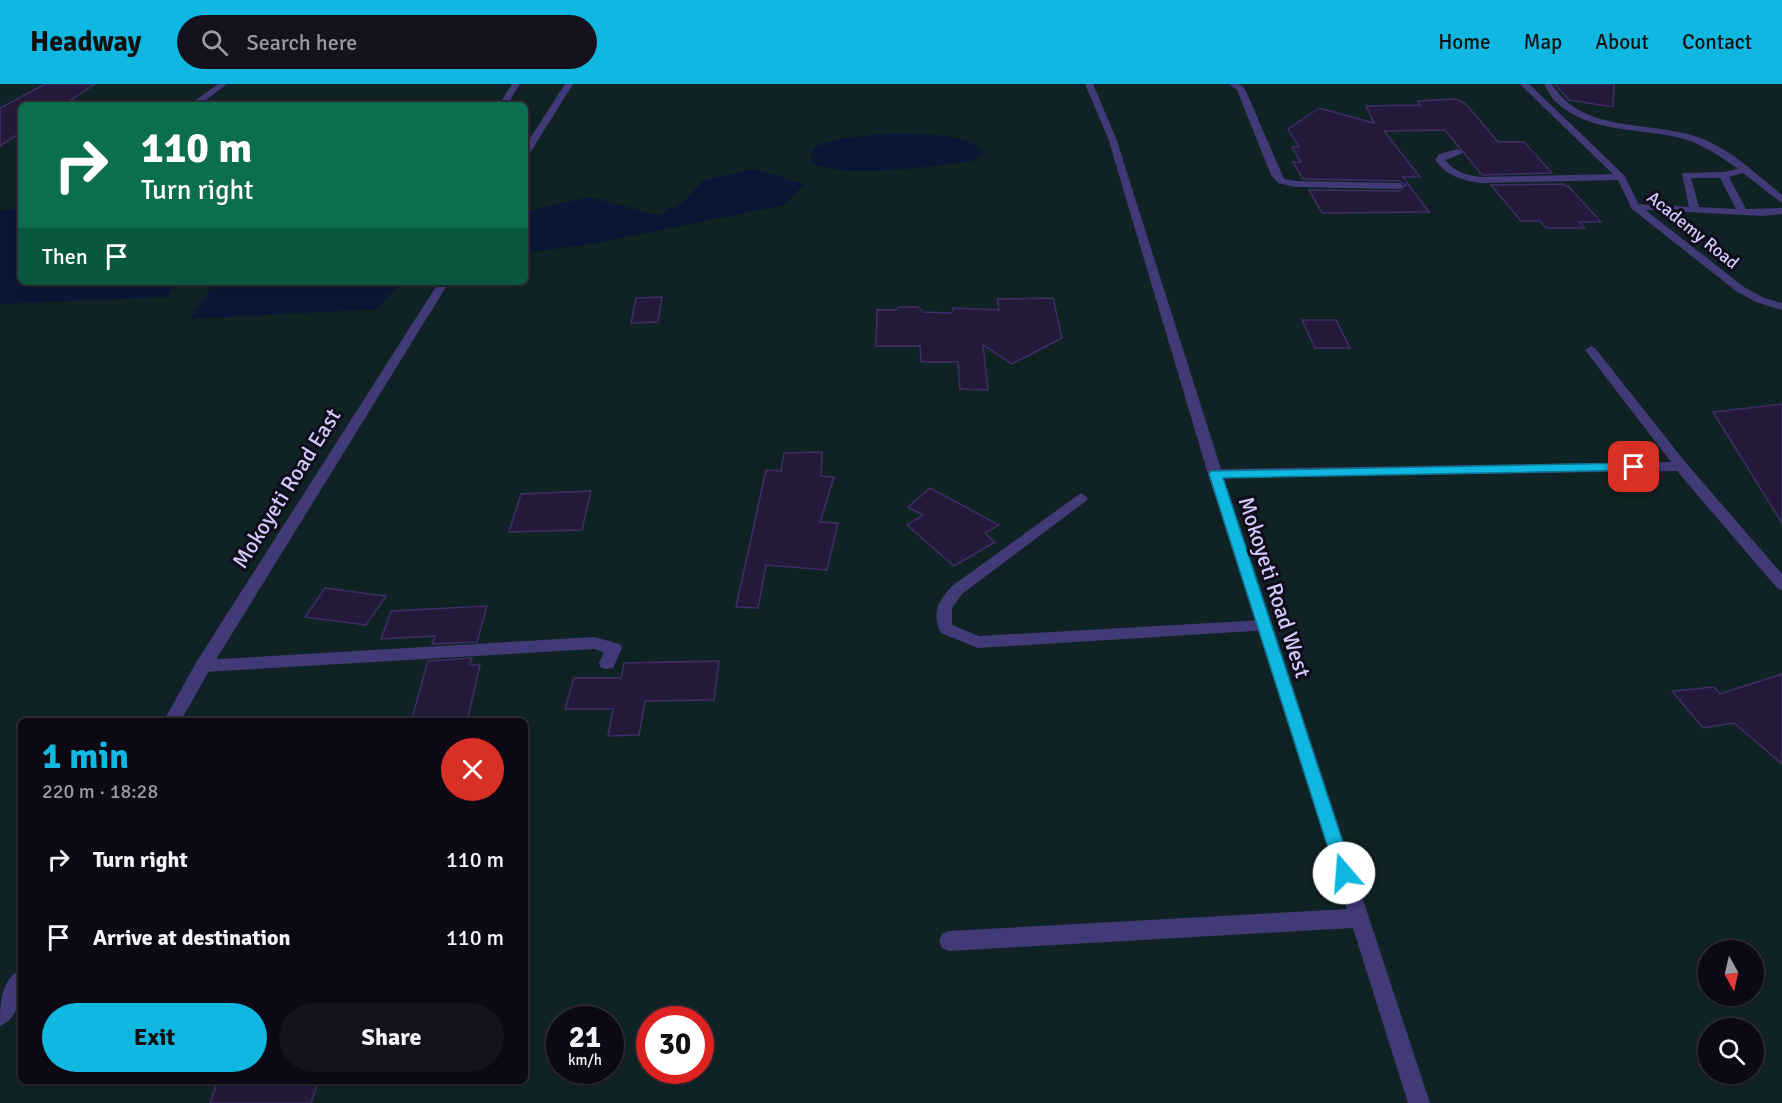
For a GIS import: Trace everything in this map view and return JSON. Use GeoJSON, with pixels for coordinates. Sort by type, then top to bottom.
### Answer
{"type":"FeatureCollection","features":[{"type":"Feature","properties":{"kind":"street"},"geometry":{"type":"LineString","coordinates":[[197,102],[223,84]]}},
{"type":"Feature","properties":{"kind":"street"},"geometry":{"type":"LineString","coordinates":[[505,102],[516,84]]}},
{"type":"Feature","properties":{"kind":"street"},"geometry":{"type":"LineString","coordinates":[[528,148],[568,84]]}},
{"type":"Feature","properties":{"kind":"street","name":"Mokoyeti Road West"},"geometry":{"type":"LineString","coordinates":[[1089,84],[1112,138],[1215,474],[1419,1103]]}},
{"type":"Feature","properties":{"kind":"street"},"geometry":{"type":"LineString","coordinates":[[1233,84],[1241,89],[1276,175],[1281,181],[1295,184],[1399,186]]}},
{"type":"Feature","properties":{"kind":"street","name":"Academy Road"},"geometry":{"type":"LineString","coordinates":[[1524,84],[1621,177],[1635,207],[1740,289],[1760,300],[1782,307]]}},
{"type":"Feature","properties":{"kind":"street"},"geometry":{"type":"LineString","coordinates":[[1548,84],[1556,97],[1567,107],[1579,113],[1613,124],[1693,139],[1722,154],[1782,200]]}},
{"type":"Feature","properties":{"kind":"street"},"geometry":{"type":"LineString","coordinates":[[1458,152],[1442,156],[1440,160],[1451,173],[1462,178],[1482,180],[1621,177]]}},
{"type":"Feature","properties":{"kind":"street"},"geometry":{"type":"LineString","coordinates":[[1695,210],[1690,184],[1684,176],[1723,175],[1744,170]]}},
{"type":"Feature","properties":{"kind":"street"},"geometry":{"type":"LineString","coordinates":[[1723,175],[1743,212]]}},
{"type":"Feature","properties":{"kind":"street"},"geometry":{"type":"LineString","coordinates":[[1635,207],[1743,212],[1782,211]]}},
{"type":"Feature","properties":{"kind":"street","name":"Mokoyeti Road East"},"geometry":{"type":"LineString","coordinates":[[173,718],[203,666],[442,285]]}},
{"type":"Feature","properties":{"kind":"street"},"geometry":{"type":"LineString","coordinates":[[1591,350],[1681,466],[1782,584]]}},
{"type":"Feature","properties":{"kind":"street"},"geometry":{"type":"LineString","coordinates":[[1215,474],[1681,466]]}},
{"type":"Feature","properties":{"kind":"street"},"geometry":{"type":"LineString","coordinates":[[1081,498],[957,590],[943,605],[942,619],[946,629],[978,642],[1264,626]]}},
{"type":"Feature","properties":{"kind":"street"},"geometry":{"type":"LineString","coordinates":[[203,666],[594,643],[614,648],[607,663]]}},
{"type":"Feature","properties":{"kind":"street"},"geometry":{"type":"LineString","coordinates":[[949,941],[1359,918]]}},
{"type":"Feature","properties":{"kind":"street"},"geometry":{"type":"LineString","coordinates":[[0,1016],[18,988]]}},
{"type":"Feature","properties":{"kind":"green space"},"geometry":{"type":"Polygon","coordinates":[[[0,84],[1782,84],[1782,1103],[0,1103],[0,84]]]}},
{"type":"Feature","properties":{"kind":"water"},"geometry":{"type":"Polygon","coordinates":[[[878,134],[950,137],[975,145],[983,152],[982,156],[973,161],[887,170],[840,170],[822,167],[810,160],[814,147],[834,140],[878,134]]]}},
{"type":"Feature","properties":{"kind":"water"},"geometry":{"type":"Polygon","coordinates":[[[756,169],[804,184],[784,205],[592,244],[528,253],[528,211],[589,197],[658,215],[682,203],[704,180],[756,169]]]}},
{"type":"Feature","properties":{"kind":"water"},"geometry":{"type":"Polygon","coordinates":[[[18,210],[18,285],[174,285],[168,297],[0,304],[0,211],[18,210]]]}},
{"type":"Feature","properties":{"kind":"water"},"geometry":{"type":"Polygon","coordinates":[[[213,285],[398,285],[378,309],[190,319],[213,285]]]}},
{"type":"Feature","properties":{"kind":"building"},"geometry":{"type":"Polygon","coordinates":[[[45,84],[95,84],[68,102],[18,102],[18,134],[0,146],[0,108],[45,84]]]}},
{"type":"Feature","properties":{"kind":"building"},"geometry":{"type":"Polygon","coordinates":[[[1555,84],[1614,84],[1613,107],[1569,100],[1555,84]]]}},
{"type":"Feature","properties":{"kind":"building"},"geometry":{"type":"Polygon","coordinates":[[[1456,99],[1466,104],[1498,142],[1524,142],[1552,173],[1482,175],[1445,130],[1384,131],[1420,177],[1403,177],[1429,212],[1322,213],[1309,190],[1399,191],[1406,185],[1399,181],[1303,179],[1293,162],[1301,162],[1292,147],[1299,147],[1288,129],[1319,108],[1374,123],[1366,106],[1420,105],[1418,101],[1456,99]]]}},
{"type":"Feature","properties":{"kind":"building"},"geometry":{"type":"Polygon","coordinates":[[[1562,184],[1569,187],[1601,222],[1579,222],[1585,228],[1546,228],[1540,221],[1521,221],[1491,185],[1562,184]]]}},
{"type":"Feature","properties":{"kind":"building"},"geometry":{"type":"Polygon","coordinates":[[[662,297],[658,322],[631,323],[636,298],[662,297]]]}},
{"type":"Feature","properties":{"kind":"building"},"geometry":{"type":"Polygon","coordinates":[[[1053,298],[1062,338],[1012,364],[983,345],[988,390],[960,389],[958,362],[921,362],[920,346],[876,346],[877,310],[918,307],[923,312],[952,313],[953,308],[999,310],[997,299],[1053,298]]]}},
{"type":"Feature","properties":{"kind":"building"},"geometry":{"type":"Polygon","coordinates":[[[1302,320],[1336,320],[1350,348],[1315,348],[1302,320]]]}},
{"type":"Feature","properties":{"kind":"building"},"geometry":{"type":"Polygon","coordinates":[[[1782,404],[1782,523],[1713,412],[1782,404]]]}},
{"type":"Feature","properties":{"kind":"building"},"geometry":{"type":"Polygon","coordinates":[[[822,452],[821,476],[834,477],[820,522],[838,523],[827,570],[766,565],[758,608],[736,607],[766,470],[781,471],[784,453],[822,452]]]}},
{"type":"Feature","properties":{"kind":"building"},"geometry":{"type":"Polygon","coordinates":[[[930,488],[999,525],[985,533],[995,542],[954,566],[907,525],[923,515],[908,507],[930,488]]]}},
{"type":"Feature","properties":{"kind":"building"},"geometry":{"type":"Polygon","coordinates":[[[591,491],[582,530],[509,532],[521,494],[591,491]]]}},
{"type":"Feature","properties":{"kind":"building"},"geometry":{"type":"Polygon","coordinates":[[[325,588],[386,596],[366,625],[305,617],[325,588]]]}},
{"type":"Feature","properties":{"kind":"building"},"geometry":{"type":"Polygon","coordinates":[[[487,606],[477,642],[432,644],[435,636],[381,639],[391,611],[487,606]]]}},
{"type":"Feature","properties":{"kind":"building"},"geometry":{"type":"Polygon","coordinates":[[[472,658],[470,665],[480,665],[468,718],[412,718],[428,661],[472,658]]]}},
{"type":"Feature","properties":{"kind":"building"},"geometry":{"type":"Polygon","coordinates":[[[719,661],[714,700],[645,701],[639,735],[608,736],[613,709],[565,709],[574,678],[621,678],[624,663],[719,661]]]}},
{"type":"Feature","properties":{"kind":"building"},"geometry":{"type":"Polygon","coordinates":[[[1782,674],[1782,764],[1734,723],[1703,728],[1672,691],[1714,687],[1720,694],[1782,674]]]}},
{"type":"Feature","properties":{"kind":"building"},"geometry":{"type":"Polygon","coordinates":[[[216,1084],[317,1084],[311,1103],[210,1103],[216,1084]]]}},
{"type":"Feature","properties":{"kind":"route"},"geometry":{"type":"LineString","coordinates":[[1344,873],[1215,474],[1634,467]]}}]}
